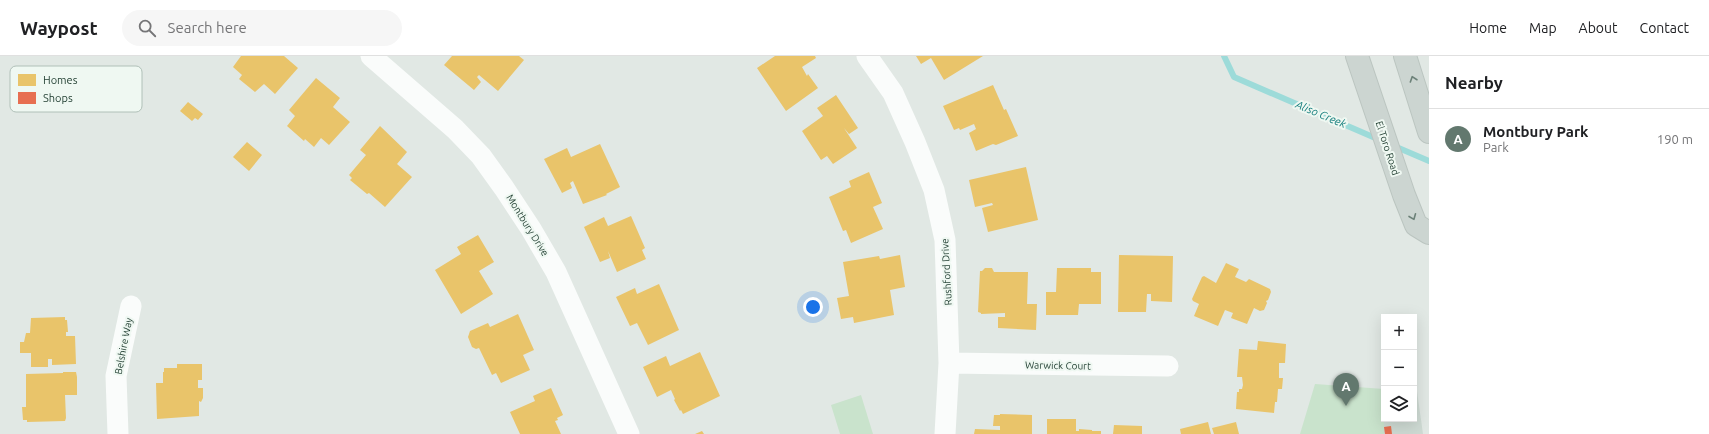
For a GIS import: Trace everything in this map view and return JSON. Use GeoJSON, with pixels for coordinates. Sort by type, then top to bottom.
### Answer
{"type":"FeatureCollection","features":[{"type":"Feature","properties":{"kind":"main road","name":"El Toro Road"},"geometry":{"type":"LineString","coordinates":[[1357,56],[1369,87],[1404,195],[1416,225],[1429,233]]}},
{"type":"Feature","properties":{"kind":"main road"},"geometry":{"type":"LineString","coordinates":[[1405,56],[1421,102],[1429,132]]}},
{"type":"Feature","properties":{"kind":"street","name":"Montbury Drive"},"geometry":{"type":"LineString","coordinates":[[371,56],[455,129],[481,156],[504,188],[531,229],[556,272],[629,434]]}},
{"type":"Feature","properties":{"kind":"street","name":"Rushford Drive"},"geometry":{"type":"LineString","coordinates":[[867,56],[893,93],[915,142],[934,190],[945,240],[948,363],[946,434]]}},
{"type":"Feature","properties":{"kind":"street","name":"Belshire Way"},"geometry":{"type":"LineString","coordinates":[[118,434],[116,376],[131,306]]}},
{"type":"Feature","properties":{"kind":"street","name":"Warwick Court"},"geometry":{"type":"LineString","coordinates":[[948,363],[1168,366]]}},
{"type":"Feature","properties":{"kind":"shaded area"},"geometry":{"type":"Polygon","coordinates":[[[1417,391],[1423,434],[1384,434],[1384,422],[1417,422],[1417,391]]]}},
{"type":"Feature","properties":{"kind":"green space"},"geometry":{"type":"Polygon","coordinates":[[[1315,384],[1381,389],[1381,422],[1384,422],[1384,434],[1300,434],[1315,384]]]}},
{"type":"Feature","properties":{"kind":"green space"},"geometry":{"type":"Polygon","coordinates":[[[861,395],[873,434],[840,434],[831,405],[861,395]]]}},
{"type":"Feature","properties":{"kind":"building: Homes"},"geometry":{"type":"Polygon","coordinates":[[[241,56],[284,56],[298,68],[275,94],[264,84],[255,92],[239,79],[242,75],[233,67],[241,56]]]}},
{"type":"Feature","properties":{"kind":"building: Homes"},"geometry":{"type":"Polygon","coordinates":[[[452,56],[519,56],[524,60],[498,91],[479,75],[477,77],[481,82],[474,90],[444,65],[452,56]]]}},
{"type":"Feature","properties":{"kind":"building: Homes"},"geometry":{"type":"Polygon","coordinates":[[[775,56],[815,56],[816,58],[802,67],[807,76],[808,74],[818,88],[786,111],[757,68],[775,56]]]}},
{"type":"Feature","properties":{"kind":"building: Homes"},"geometry":{"type":"Polygon","coordinates":[[[916,56],[983,56],[944,80],[931,58],[921,64],[916,56]]]}},
{"type":"Feature","properties":{"kind":"building: Homes"},"geometry":{"type":"Polygon","coordinates":[[[316,78],[340,98],[333,107],[350,122],[329,145],[321,138],[314,147],[305,139],[304,141],[287,126],[295,116],[289,110],[316,78]]]}},
{"type":"Feature","properties":{"kind":"building: Homes"},"geometry":{"type":"Polygon","coordinates":[[[993,85],[1018,136],[976,151],[969,133],[976,129],[974,124],[960,130],[959,128],[954,130],[943,106],[993,85]]]}},
{"type":"Feature","properties":{"kind":"building: Homes"},"geometry":{"type":"Polygon","coordinates":[[[836,95],[858,128],[849,134],[844,128],[857,148],[833,164],[827,156],[821,160],[802,131],[823,116],[817,108],[836,95]]]}},
{"type":"Feature","properties":{"kind":"building: Homes"},"geometry":{"type":"Polygon","coordinates":[[[188,102],[203,114],[198,120],[195,118],[192,121],[180,111],[188,102]]]}},
{"type":"Feature","properties":{"kind":"building: Homes"},"geometry":{"type":"Polygon","coordinates":[[[380,126],[407,152],[397,164],[412,177],[385,207],[369,193],[367,194],[350,180],[352,178],[349,175],[366,155],[360,150],[380,126]]]}},
{"type":"Feature","properties":{"kind":"building: Homes"},"geometry":{"type":"Polygon","coordinates":[[[247,142],[262,155],[249,171],[233,157],[247,142]]]}},
{"type":"Feature","properties":{"kind":"building: Homes"},"geometry":{"type":"Polygon","coordinates":[[[600,144],[620,187],[606,194],[607,195],[583,204],[573,181],[570,183],[572,188],[562,193],[544,159],[567,148],[571,157],[600,144]]]}},
{"type":"Feature","properties":{"kind":"building: Homes"},"geometry":{"type":"Polygon","coordinates":[[[1026,167],[1038,220],[988,232],[982,208],[993,205],[992,203],[975,207],[969,180],[1026,167]]]}},
{"type":"Feature","properties":{"kind":"building: Homes"},"geometry":{"type":"Polygon","coordinates":[[[869,172],[882,203],[873,207],[883,229],[851,243],[846,230],[843,231],[829,197],[851,187],[849,181],[869,172]]]}},
{"type":"Feature","properties":{"kind":"building: Homes"},"geometry":{"type":"Polygon","coordinates":[[[631,216],[645,248],[642,250],[646,259],[617,272],[608,251],[610,258],[600,262],[584,227],[604,217],[608,226],[631,216]]]}},
{"type":"Feature","properties":{"kind":"building: Homes"},"geometry":{"type":"Polygon","coordinates":[[[478,235],[494,262],[479,271],[493,294],[461,314],[435,270],[461,254],[457,247],[478,235]]]}},
{"type":"Feature","properties":{"kind":"building: Homes"},"geometry":{"type":"Polygon","coordinates":[[[900,255],[905,287],[890,290],[894,315],[854,323],[853,317],[841,319],[837,298],[849,296],[843,262],[879,256],[880,259],[900,255]]]}},
{"type":"Feature","properties":{"kind":"building: Homes"},"geometry":{"type":"Polygon","coordinates":[[[1119,255],[1173,256],[1172,302],[1151,301],[1151,294],[1147,294],[1146,312],[1118,312],[1119,255]]]}},
{"type":"Feature","properties":{"kind":"building: Homes"},"geometry":{"type":"Polygon","coordinates":[[[1226,263],[1239,269],[1235,277],[1246,282],[1249,279],[1270,289],[1271,292],[1268,300],[1266,301],[1267,303],[1264,310],[1260,311],[1254,308],[1247,324],[1231,318],[1233,313],[1225,310],[1218,326],[1194,316],[1199,304],[1192,299],[1202,277],[1204,276],[1216,283],[1226,263]]]}},
{"type":"Feature","properties":{"kind":"building: Homes"},"geometry":{"type":"Polygon","coordinates":[[[985,268],[992,268],[994,272],[1028,272],[1027,304],[1037,304],[1036,330],[998,328],[998,317],[1005,317],[1005,313],[981,314],[978,312],[980,271],[985,268]]]}},
{"type":"Feature","properties":{"kind":"building: Homes"},"geometry":{"type":"Polygon","coordinates":[[[1057,268],[1091,268],[1091,272],[1101,272],[1101,304],[1079,304],[1078,315],[1046,315],[1046,292],[1056,292],[1057,268]]]}},
{"type":"Feature","properties":{"kind":"building: Homes"},"geometry":{"type":"Polygon","coordinates":[[[659,284],[679,330],[648,345],[637,323],[630,326],[616,297],[635,288],[637,294],[659,284]]]}},
{"type":"Feature","properties":{"kind":"building: Homes"},"geometry":{"type":"Polygon","coordinates":[[[518,314],[534,350],[523,355],[530,370],[501,383],[496,373],[492,375],[479,348],[476,349],[472,347],[468,337],[470,331],[488,323],[490,327],[518,314]]]}},
{"type":"Feature","properties":{"kind":"building: Homes"},"geometry":{"type":"Polygon","coordinates":[[[65,317],[65,320],[67,320],[68,332],[66,332],[66,336],[75,336],[76,364],[52,365],[52,359],[48,359],[48,367],[31,367],[31,353],[20,353],[20,342],[24,342],[26,333],[30,333],[31,318],[65,317]]]}},
{"type":"Feature","properties":{"kind":"building: Homes"},"geometry":{"type":"Polygon","coordinates":[[[1258,341],[1286,344],[1285,363],[1279,363],[1279,378],[1283,378],[1282,389],[1278,389],[1274,413],[1236,409],[1237,392],[1239,392],[1239,389],[1242,389],[1243,385],[1242,377],[1237,377],[1239,349],[1257,350],[1258,341]]]}},
{"type":"Feature","properties":{"kind":"building: Homes"},"geometry":{"type":"Polygon","coordinates":[[[700,352],[720,396],[683,414],[674,400],[675,399],[671,390],[657,397],[643,367],[666,356],[670,366],[700,352]]]}},
{"type":"Feature","properties":{"kind":"building: Homes"},"geometry":{"type":"Polygon","coordinates":[[[177,364],[202,364],[202,380],[198,380],[198,388],[203,388],[203,398],[201,402],[199,401],[199,416],[157,419],[156,383],[163,383],[164,368],[177,368],[177,364]]]}},
{"type":"Feature","properties":{"kind":"building: Homes"},"geometry":{"type":"Polygon","coordinates":[[[76,372],[77,377],[77,395],[65,395],[65,421],[27,422],[27,420],[23,420],[22,407],[26,407],[26,374],[76,372]]]}},
{"type":"Feature","properties":{"kind":"building: Homes"},"geometry":{"type":"Polygon","coordinates":[[[551,388],[563,415],[555,421],[561,434],[520,434],[510,412],[535,401],[533,396],[551,388]]]}},
{"type":"Feature","properties":{"kind":"building: Homes"},"geometry":{"type":"Polygon","coordinates":[[[994,415],[1032,415],[1032,434],[974,434],[975,429],[1000,430],[1000,426],[993,426],[994,415]]]}},
{"type":"Feature","properties":{"kind":"building: Homes"},"geometry":{"type":"Polygon","coordinates":[[[1047,419],[1076,419],[1076,431],[1079,431],[1079,429],[1101,431],[1101,434],[1047,434],[1047,419]]]}},
{"type":"Feature","properties":{"kind":"building: Homes"},"geometry":{"type":"Polygon","coordinates":[[[1208,422],[1211,434],[1181,434],[1180,429],[1208,422]]]}},
{"type":"Feature","properties":{"kind":"building: Homes"},"geometry":{"type":"Polygon","coordinates":[[[1236,422],[1239,434],[1214,434],[1212,428],[1236,422]]]}},
{"type":"Feature","properties":{"kind":"building: Homes"},"geometry":{"type":"Polygon","coordinates":[[[1114,425],[1142,426],[1142,434],[1113,434],[1114,425]]]}},
{"type":"Feature","properties":{"kind":"building: Homes"},"geometry":{"type":"Polygon","coordinates":[[[702,431],[704,434],[695,434],[702,431]]]}},
{"type":"Feature","properties":{"kind":"building: Shops"},"geometry":{"type":"Polygon","coordinates":[[[1391,426],[1392,434],[1385,434],[1384,427],[1391,426]]]}},
{"type":"Feature","properties":{"kind":"waterway","name":"Aliso Creek"},"geometry":{"type":"LineString","coordinates":[[1224,56],[1234,77],[1380,140]]}},
{"type":"Feature","properties":{"kind":"waterway","name":"Aliso Creek"},"geometry":{"type":"LineString","coordinates":[[1394,146],[1429,161]]}},
{"type":"Feature","properties":{"kind":"place","name":"Montbury Park"},"geometry":{"type":"Point","coordinates":[1346,406]}}]}
